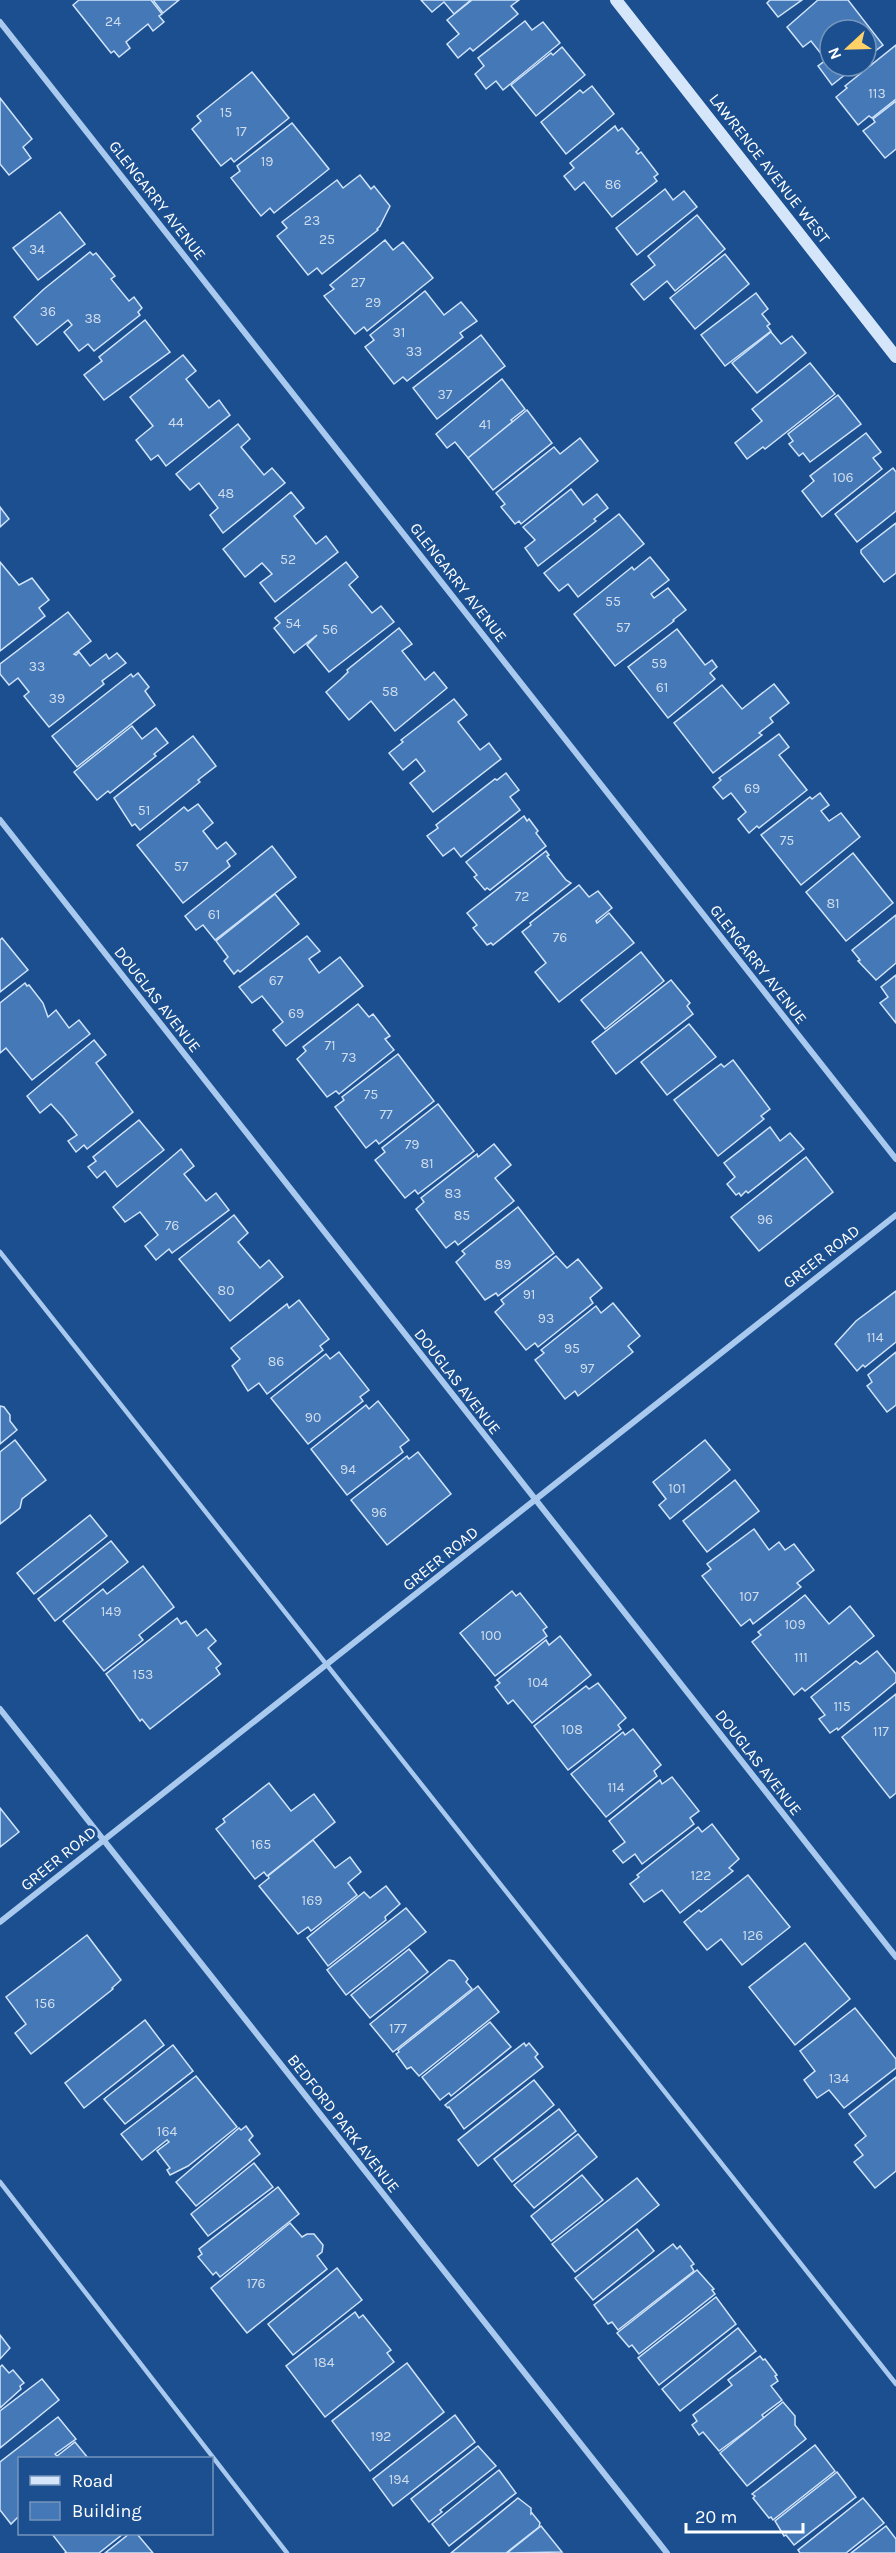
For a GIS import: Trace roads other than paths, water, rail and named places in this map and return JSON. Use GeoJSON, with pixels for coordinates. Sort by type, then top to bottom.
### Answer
{"type":"FeatureCollection","features":[{"type":"Feature","properties":{"kind":"main road","name":"LAWRENCE AVENUE WEST"},"geometry":{"type":"LineString","coordinates":[[616,0],[896,357]]}},
{"type":"Feature","properties":{"kind":"street","name":"GLENGARRY AVENUE"},"geometry":{"type":"LineString","coordinates":[[0,22],[896,1159]]}},
{"type":"Feature","properties":{"kind":"street","name":"DOUGLAS AVENUE"},"geometry":{"type":"LineString","coordinates":[[0,820],[896,1957]]}},
{"type":"Feature","properties":{"kind":"street","name":"GREER ROAD"},"geometry":{"type":"LineString","coordinates":[[0,1922],[896,1215]]}},
{"type":"Feature","properties":{"kind":"street","name":"BEDFORD PARK AVENUE"},"geometry":{"type":"LineString","coordinates":[[0,1709],[667,2553]]}},
{"type":"Feature","properties":{"kind":"lane"},"geometry":{"type":"LineString","coordinates":[[0,1252],[896,2384]]}},
{"type":"Feature","properties":{"kind":"lane"},"geometry":{"type":"LineString","coordinates":[[0,2182],[213,2457]]}},
{"type":"Feature","properties":{"kind":"lane"},"geometry":{"type":"LineString","coordinates":[[213,2457],[287,2553]]}}]}
